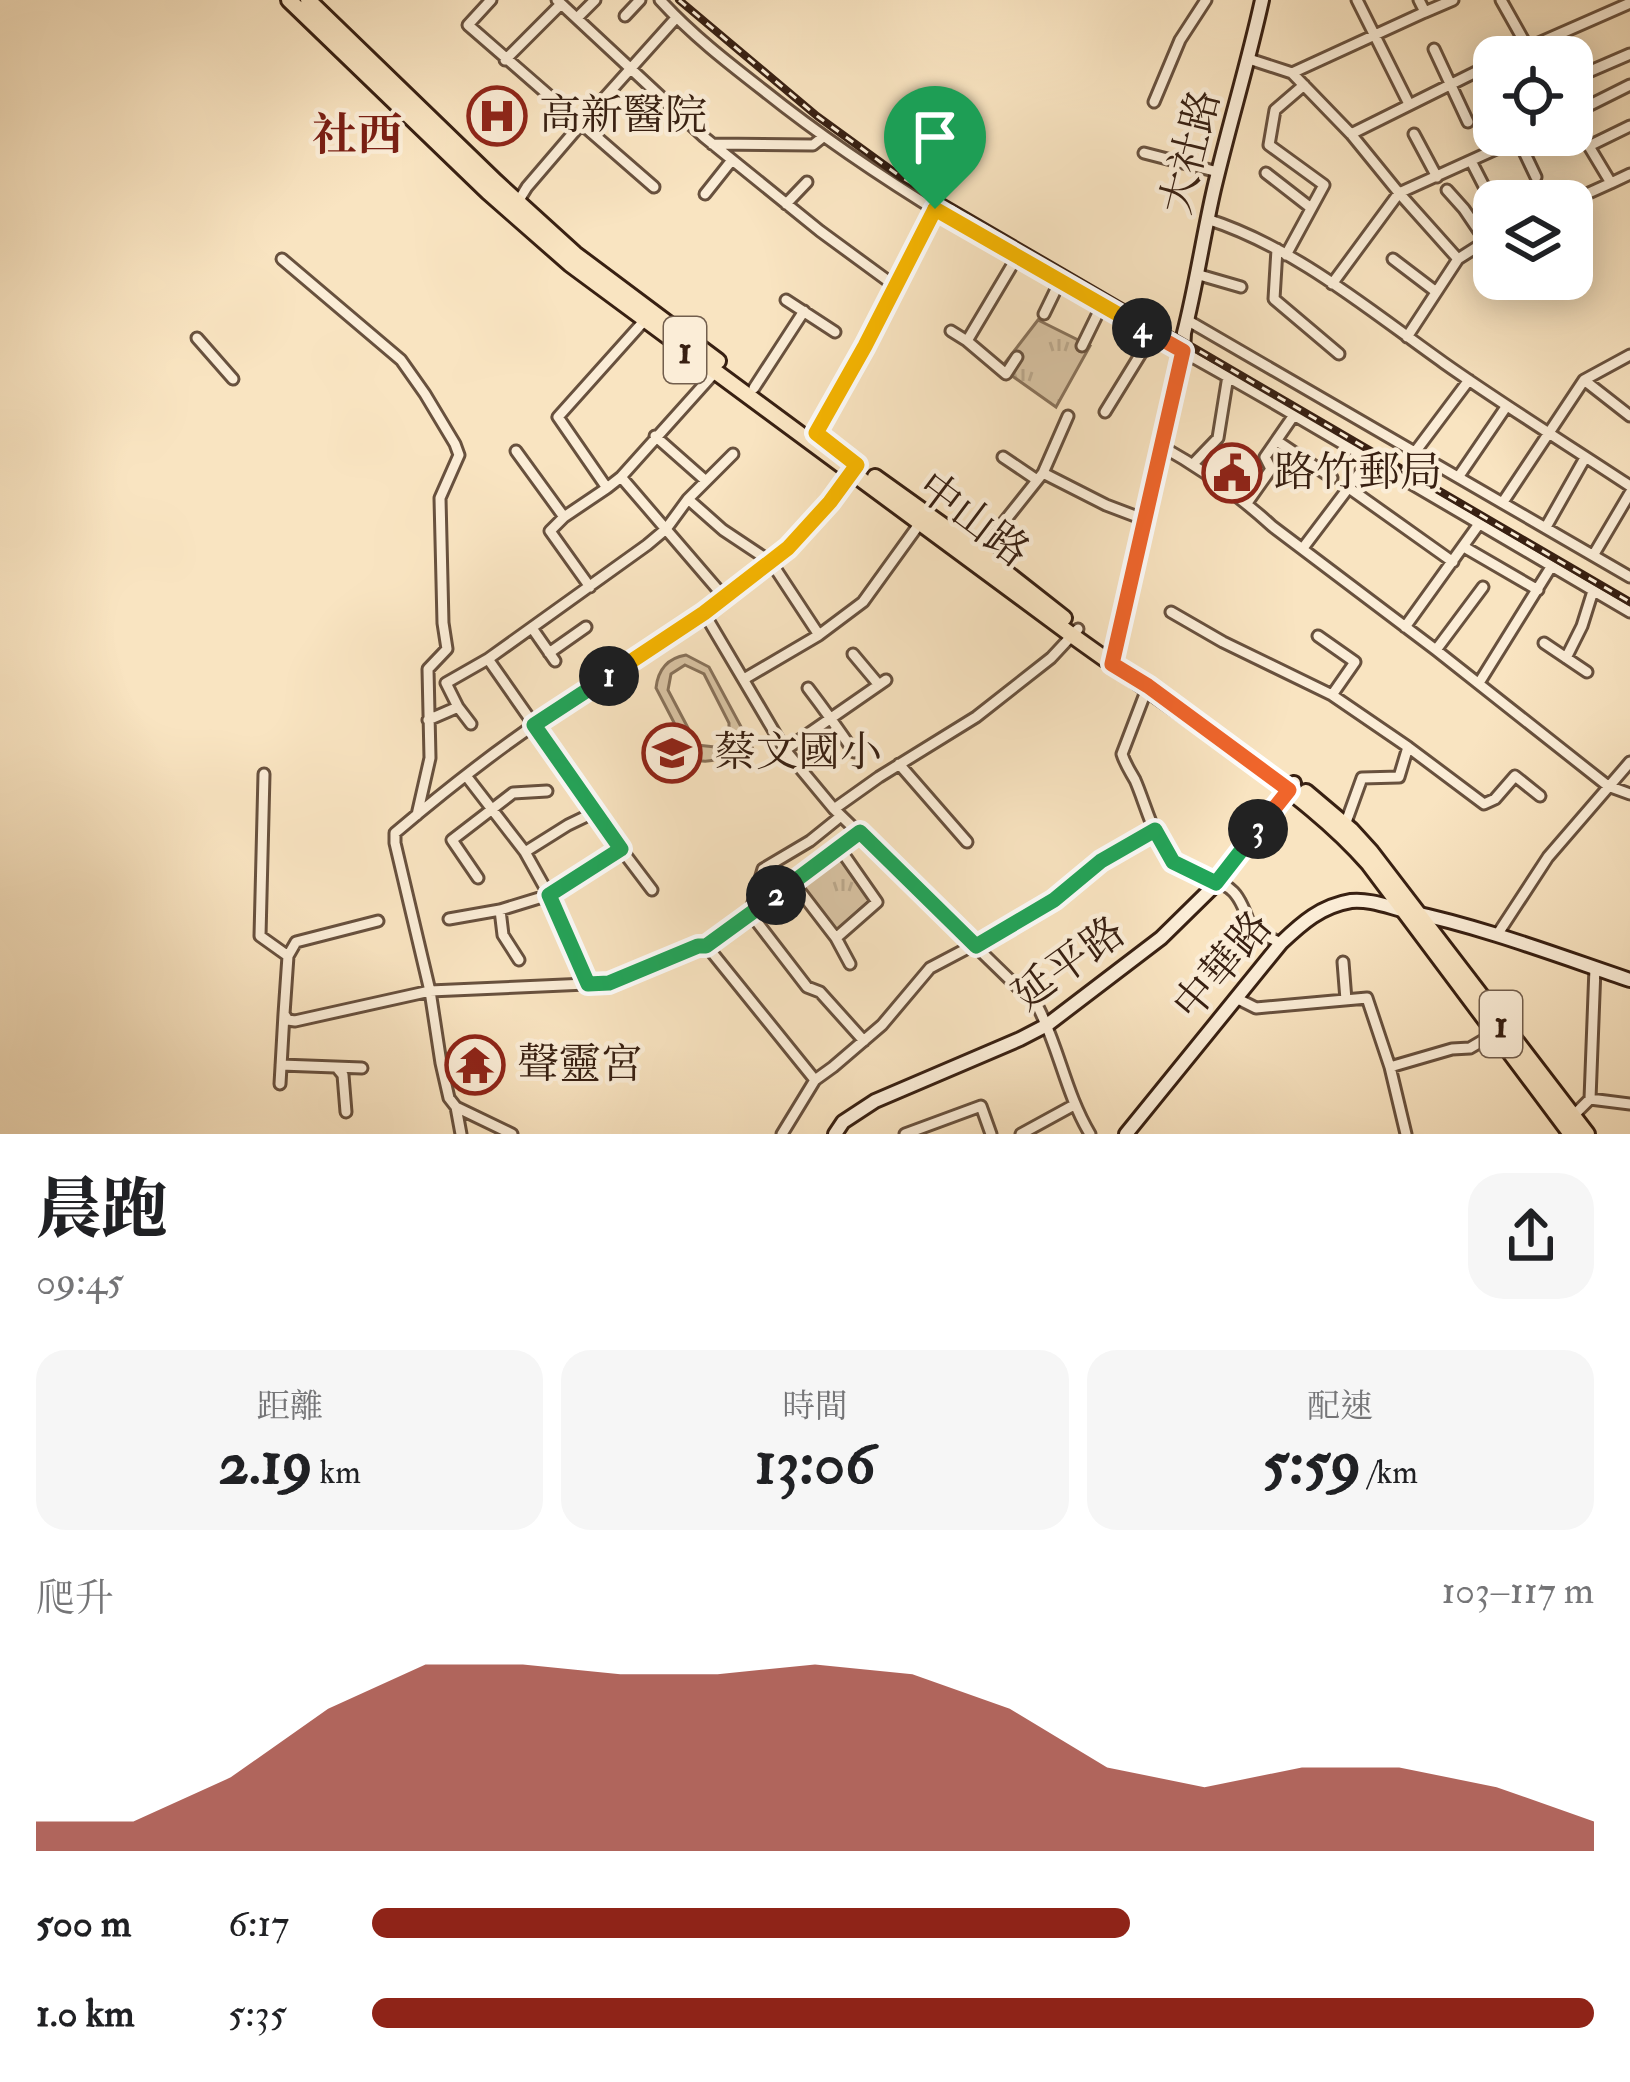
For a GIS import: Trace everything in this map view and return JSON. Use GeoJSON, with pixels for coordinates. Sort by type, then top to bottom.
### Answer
{"type":"FeatureCollection","features":[{"type":"Feature","properties":{"kind":"main road","name":"中山路"},"geometry":{"type":"LineString","coordinates":[[289,0],[644,321],[980,552],[1076,633]]}},
{"type":"Feature","properties":{"kind":"main road","name":"中山路"},"geometry":{"type":"LineString","coordinates":[[308,0],[514,207],[816,433],[920,523],[1345,825],[1371,852],[1571,1134]]}},
{"type":"Feature","properties":{"kind":"main road","name":"中山路"},"geometry":{"type":"LineString","coordinates":[[1113,659],[1291,786],[1346,838],[1410,912]]}},
{"type":"Feature","properties":{"kind":"main road","name":"中山路"},"geometry":{"type":"LineString","coordinates":[[1499,1031],[1587,1134]]}},
{"type":"Feature","properties":{"kind":"street"},"geometry":{"type":"LineString","coordinates":[[491,0],[468,25],[654,187]]}},
{"type":"Feature","properties":{"kind":"street"},"geometry":{"type":"LineString","coordinates":[[577,18],[595,0]]}},
{"type":"Feature","properties":{"kind":"street"},"geometry":{"type":"LineString","coordinates":[[625,16],[640,0]]}},
{"type":"Feature","properties":{"kind":"street"},"geometry":{"type":"LineString","coordinates":[[660,0],[713,50],[823,137],[935,209],[1630,612]]}},
{"type":"Feature","properties":{"kind":"street"},"geometry":{"type":"LineString","coordinates":[[1154,102],[1180,40],[1206,0]]}},
{"type":"Feature","properties":{"kind":"street","name":"大社路"},"geometry":{"type":"LineString","coordinates":[[1113,659],[1183,351],[1207,219],[1262,0]]}},
{"type":"Feature","properties":{"kind":"street"},"geometry":{"type":"LineString","coordinates":[[1357,0],[1409,104]]}},
{"type":"Feature","properties":{"kind":"street"},"geometry":{"type":"LineString","coordinates":[[1420,0],[1425,12]]}},
{"type":"Feature","properties":{"kind":"street"},"geometry":{"type":"LineString","coordinates":[[1292,74],[1453,0]]}},
{"type":"Feature","properties":{"kind":"street"},"geometry":{"type":"LineString","coordinates":[[1501,0],[1521,36]]}},
{"type":"Feature","properties":{"kind":"street"},"geometry":{"type":"LineString","coordinates":[[505,59],[559,2],[712,144],[896,286]]}},
{"type":"Feature","properties":{"kind":"street"},"geometry":{"type":"LineString","coordinates":[[1566,36],[1628,8]]}},
{"type":"Feature","properties":{"kind":"street"},"geometry":{"type":"LineString","coordinates":[[514,207],[676,18]]}},
{"type":"Feature","properties":{"kind":"street"},"geometry":{"type":"LineString","coordinates":[[1434,49],[1468,122]]}},
{"type":"Feature","properties":{"kind":"street"},"geometry":{"type":"LineString","coordinates":[[1593,70],[1630,54]]}},
{"type":"Feature","properties":{"kind":"street"},"geometry":{"type":"LineString","coordinates":[[1250,59],[1292,74],[1304,85],[1458,259]]}},
{"type":"Feature","properties":{"kind":"street"},"geometry":{"type":"LineString","coordinates":[[1351,134],[1473,74]]}},
{"type":"Feature","properties":{"kind":"street"},"geometry":{"type":"LineString","coordinates":[[1304,85],[1274,110],[1269,145],[1324,184],[1282,252],[1274,299],[1339,354]]}},
{"type":"Feature","properties":{"kind":"street"},"geometry":{"type":"LineString","coordinates":[[1593,105],[1630,85]]}},
{"type":"Feature","properties":{"kind":"street"},"geometry":{"type":"LineString","coordinates":[[1593,144],[1630,126]]}},
{"type":"Feature","properties":{"kind":"street"},"geometry":{"type":"LineString","coordinates":[[1414,134],[1437,177]]}},
{"type":"Feature","properties":{"kind":"street"},"geometry":{"type":"LineString","coordinates":[[712,144],[813,145],[823,137]]}},
{"type":"Feature","properties":{"kind":"street"},"geometry":{"type":"LineString","coordinates":[[1144,153],[1218,172]]}},
{"type":"Feature","properties":{"kind":"street"},"geometry":{"type":"LineString","coordinates":[[1593,153],[1611,183]]}},
{"type":"Feature","properties":{"kind":"street"},"geometry":{"type":"LineString","coordinates":[[1333,284],[1399,193],[1482,156]]}},
{"type":"Feature","properties":{"kind":"street"},"geometry":{"type":"LineString","coordinates":[[1529,156],[1536,177]]}},
{"type":"Feature","properties":{"kind":"street"},"geometry":{"type":"LineString","coordinates":[[705,194],[732,160]]}},
{"type":"Feature","properties":{"kind":"street"},"geometry":{"type":"LineString","coordinates":[[1471,161],[1481,180]]}},
{"type":"Feature","properties":{"kind":"street"},"geometry":{"type":"LineString","coordinates":[[1266,172],[1311,208]]}},
{"type":"Feature","properties":{"kind":"street"},"geometry":{"type":"LineString","coordinates":[[1593,191],[1630,174]]}},
{"type":"Feature","properties":{"kind":"street"},"geometry":{"type":"LineString","coordinates":[[786,204],[807,182]]}},
{"type":"Feature","properties":{"kind":"street"},"geometry":{"type":"LineString","coordinates":[[1447,190],[1473,219]]}},
{"type":"Feature","properties":{"kind":"street"},"geometry":{"type":"LineString","coordinates":[[816,433],[935,209]]}},
{"type":"Feature","properties":{"kind":"street"},"geometry":{"type":"LineString","coordinates":[[1207,219],[1244,231],[1333,284],[1627,486]]}},
{"type":"Feature","properties":{"kind":"street"},"geometry":{"type":"LineString","coordinates":[[1407,337],[1458,259],[1473,249]]}},
{"type":"Feature","properties":{"kind":"street"},"geometry":{"type":"LineString","coordinates":[[967,340],[1017,257]]}},
{"type":"Feature","properties":{"kind":"street"},"geometry":{"type":"LineString","coordinates":[[282,259],[401,360],[459,455],[440,498],[447,649],[428,669],[430,758],[417,815]]}},
{"type":"Feature","properties":{"kind":"street"},"geometry":{"type":"LineString","coordinates":[[1393,259],[1435,291]]}},
{"type":"Feature","properties":{"kind":"street"},"geometry":{"type":"LineString","coordinates":[[1196,274],[1240,287]]}},
{"type":"Feature","properties":{"kind":"street"},"geometry":{"type":"LineString","coordinates":[[1044,314],[1060,281]]}},
{"type":"Feature","properties":{"kind":"street"},"geometry":{"type":"LineString","coordinates":[[786,300],[835,332]]}},
{"type":"Feature","properties":{"kind":"street"},"geometry":{"type":"LineString","coordinates":[[1082,346],[1102,305]]}},
{"type":"Feature","properties":{"kind":"street"},"geometry":{"type":"LineString","coordinates":[[754,388],[804,311]]}},
{"type":"Feature","properties":{"kind":"street"},"geometry":{"type":"LineString","coordinates":[[1187,320],[1630,577]]}},
{"type":"Feature","properties":{"kind":"street"},"geometry":{"type":"LineString","coordinates":[[607,488],[558,418],[644,321]]}},
{"type":"Feature","properties":{"kind":"street"},"geometry":{"type":"LineString","coordinates":[[951,331],[1006,374],[1017,357]]}},
{"type":"Feature","properties":{"kind":"street"},"geometry":{"type":"LineString","coordinates":[[1105,412],[1153,334]]}},
{"type":"Feature","properties":{"kind":"street"},"geometry":{"type":"LineString","coordinates":[[197,338],[232,379]]}},
{"type":"Feature","properties":{"kind":"street"},"geometry":{"type":"LineString","coordinates":[[1503,502],[1585,380],[1630,355]]}},
{"type":"Feature","properties":{"kind":"street"},"geometry":{"type":"LineString","coordinates":[[590,587],[550,531],[621,477],[717,370]]}},
{"type":"Feature","properties":{"kind":"street"},"geometry":{"type":"LineString","coordinates":[[1193,464],[1218,438],[1228,376]]}},
{"type":"Feature","properties":{"kind":"street"},"geometry":{"type":"LineString","coordinates":[[1415,452],[1468,380]]}},
{"type":"Feature","properties":{"kind":"street"},"geometry":{"type":"LineString","coordinates":[[1585,380],[1630,416]]}},
{"type":"Feature","properties":{"kind":"street"},"geometry":{"type":"LineString","coordinates":[[1459,476],[1506,407]]}},
{"type":"Feature","properties":{"kind":"street"},"geometry":{"type":"LineString","coordinates":[[1246,503],[1270,469],[1265,457],[1294,415]]}},
{"type":"Feature","properties":{"kind":"street"},"geometry":{"type":"LineString","coordinates":[[980,552],[1040,476],[1068,416]]}},
{"type":"Feature","properties":{"kind":"street"},"geometry":{"type":"LineString","coordinates":[[655,436],[706,481]]}},
{"type":"Feature","properties":{"kind":"street"},"geometry":{"type":"LineString","coordinates":[[1277,441],[1332,478]]}},
{"type":"Feature","properties":{"kind":"street"},"geometry":{"type":"LineString","coordinates":[[1161,446],[1246,503],[1608,786],[1630,794]]}},
{"type":"Feature","properties":{"kind":"street"},"geometry":{"type":"LineString","coordinates":[[516,451],[564,517]]}},
{"type":"Feature","properties":{"kind":"street"},"geometry":{"type":"LineString","coordinates":[[470,724],[446,683],[488,659],[666,529],[733,454]]}},
{"type":"Feature","properties":{"kind":"street"},"geometry":{"type":"LineString","coordinates":[[1003,457],[1143,519]]}},
{"type":"Feature","properties":{"kind":"street"},"geometry":{"type":"LineString","coordinates":[[1303,548],[1371,458]]}},
{"type":"Feature","properties":{"kind":"street"},"geometry":{"type":"LineString","coordinates":[[1546,527],[1586,458]]}},
{"type":"Feature","properties":{"kind":"street"},"geometry":{"type":"LineString","coordinates":[[512,1134],[456,1107],[449,1098],[395,833],[534,725],[704,613],[771,562],[817,517],[855,468]]}},
{"type":"Feature","properties":{"kind":"street"},"geometry":{"type":"LineString","coordinates":[[1594,554],[1627,486],[1630,468]]}},
{"type":"Feature","properties":{"kind":"street"},"geometry":{"type":"LineString","coordinates":[[621,477],[725,598]]}},
{"type":"Feature","properties":{"kind":"street"},"geometry":{"type":"LineString","coordinates":[[1349,488],[1453,562]]}},
{"type":"Feature","properties":{"kind":"street"},"geometry":{"type":"LineString","coordinates":[[688,500],[771,562],[820,635]]}},
{"type":"Feature","properties":{"kind":"street"},"geometry":{"type":"LineString","coordinates":[[744,679],[820,635],[863,602],[920,523]]}},
{"type":"Feature","properties":{"kind":"street"},"geometry":{"type":"LineString","coordinates":[[1406,627],[1479,524]]}},
{"type":"Feature","properties":{"kind":"street"},"geometry":{"type":"LineString","coordinates":[[1464,547],[1538,590]]}},
{"type":"Feature","properties":{"kind":"street"},"geometry":{"type":"LineString","coordinates":[[1479,683],[1551,567]]}},
{"type":"Feature","properties":{"kind":"street"},"geometry":{"type":"LineString","coordinates":[[1436,650],[1483,587]]}},
{"type":"Feature","properties":{"kind":"street"},"geometry":{"type":"LineString","coordinates":[[1566,658],[1593,591]]}},
{"type":"Feature","properties":{"kind":"street"},"geometry":{"type":"LineString","coordinates":[[1171,612],[1332,695],[1484,803],[1495,799],[1515,776],[1540,796]]}},
{"type":"Feature","properties":{"kind":"street"},"geometry":{"type":"LineString","coordinates":[[704,613],[785,750],[838,813],[1038,1007],[1074,1105],[1090,1134]]}},
{"type":"Feature","properties":{"kind":"street"},"geometry":{"type":"LineString","coordinates":[[532,628],[552,657],[586,627]]}},
{"type":"Feature","properties":{"kind":"street"},"geometry":{"type":"LineString","coordinates":[[750,913],[764,869],[772,862],[810,841],[899,764],[976,717],[1076,633]]}},
{"type":"Feature","properties":{"kind":"street"},"geometry":{"type":"LineString","coordinates":[[1318,636],[1355,662],[1332,695]]}},
{"type":"Feature","properties":{"kind":"street"},"geometry":{"type":"LineString","coordinates":[[1544,643],[1586,672]]}},
{"type":"Feature","properties":{"kind":"street"},"geometry":{"type":"LineString","coordinates":[[785,750],[882,683],[853,654]]}},
{"type":"Feature","properties":{"kind":"street"},"geometry":{"type":"LineString","coordinates":[[488,659],[652,890]]}},
{"type":"Feature","properties":{"kind":"street"},"geometry":{"type":"LineString","coordinates":[[1148,686],[1122,754],[1155,830],[1173,862],[1230,885],[1244,904],[1251,929],[1281,943]]}},
{"type":"Feature","properties":{"kind":"street"},"geometry":{"type":"LineString","coordinates":[[808,688],[854,752]]}},
{"type":"Feature","properties":{"kind":"street"},"geometry":{"type":"LineString","coordinates":[[428,720],[458,707]]}},
{"type":"Feature","properties":{"kind":"street"},"geometry":{"type":"LineString","coordinates":[[1345,825],[1363,778],[1399,776],[1408,747]]}},
{"type":"Feature","properties":{"kind":"street"},"geometry":{"type":"LineString","coordinates":[[1497,935],[1548,857],[1630,762]]}},
{"type":"Feature","properties":{"kind":"street"},"geometry":{"type":"LineString","coordinates":[[899,764],[967,842]]}},
{"type":"Feature","properties":{"kind":"street"},"geometry":{"type":"LineString","coordinates":[[264,774],[260,937],[288,956]]}},
{"type":"Feature","properties":{"kind":"street"},"geometry":{"type":"LineString","coordinates":[[467,776],[525,851],[588,984]]}},
{"type":"Feature","properties":{"kind":"street","name":"延平路"},"geometry":{"type":"LineString","coordinates":[[835,1134],[843,1122],[875,1101],[1047,1025],[1161,938],[1216,883],[1291,786]]}},
{"type":"Feature","properties":{"kind":"street"},"geometry":{"type":"LineString","coordinates":[[478,878],[452,840],[513,793],[547,791]]}},
{"type":"Feature","properties":{"kind":"street"},"geometry":{"type":"LineString","coordinates":[[525,851],[595,812]]}},
{"type":"Feature","properties":{"kind":"street"},"geometry":{"type":"LineString","coordinates":[[782,1134],[815,1080],[882,1025],[930,968],[1054,900],[1101,861],[1155,830]]}},
{"type":"Feature","properties":{"kind":"street"},"geometry":{"type":"LineString","coordinates":[[284,1014],[295,1021],[430,991],[609,983],[706,946],[860,832]]}},
{"type":"Feature","properties":{"kind":"street"},"geometry":{"type":"LineString","coordinates":[[449,919],[549,895],[621,849]]}},
{"type":"Feature","properties":{"kind":"street"},"geometry":{"type":"LineString","coordinates":[[836,938],[877,902],[840,849]]}},
{"type":"Feature","properties":{"kind":"street"},"geometry":{"type":"LineString","coordinates":[[793,882],[850,964]]}},
{"type":"Feature","properties":{"kind":"street","name":"中華路"},"geometry":{"type":"LineString","coordinates":[[1126,1134],[1281,943],[1327,907],[1356,900],[1410,912],[1497,935],[1630,980]]}},
{"type":"Feature","properties":{"kind":"street"},"geometry":{"type":"LineString","coordinates":[[500,910],[503,935],[519,960]]}},
{"type":"Feature","properties":{"kind":"street"},"geometry":{"type":"LineString","coordinates":[[750,913],[807,987],[821,993],[863,1041]]}},
{"type":"Feature","properties":{"kind":"street"},"geometry":{"type":"LineString","coordinates":[[280,1084],[288,956],[296,942],[378,921]]}},
{"type":"Feature","properties":{"kind":"street"},"geometry":{"type":"LineString","coordinates":[[706,946],[815,1080]]}},
{"type":"Feature","properties":{"kind":"street"},"geometry":{"type":"LineString","coordinates":[[1343,962],[1346,1000]]}},
{"type":"Feature","properties":{"kind":"street"},"geometry":{"type":"LineString","coordinates":[[1573,1116],[1590,1099],[1595,968]]}},
{"type":"Feature","properties":{"kind":"street"},"geometry":{"type":"LineString","coordinates":[[1236,998],[1256,1008],[1367,998],[1406,1134]]}},
{"type":"Feature","properties":{"kind":"street"},"geometry":{"type":"LineString","coordinates":[[1390,1067],[1470,1048],[1499,1031]]}},
{"type":"Feature","properties":{"kind":"street"},"geometry":{"type":"LineString","coordinates":[[281,1065],[362,1068]]}},
{"type":"Feature","properties":{"kind":"street"},"geometry":{"type":"LineString","coordinates":[[338,1069],[343,1075],[346,1112]]}},
{"type":"Feature","properties":{"kind":"street"},"geometry":{"type":"LineString","coordinates":[[1590,1099],[1630,1104]]}},
{"type":"Feature","properties":{"kind":"street"},"geometry":{"type":"LineString","coordinates":[[1021,1134],[1074,1105]]}},
{"type":"Feature","properties":{"kind":"street"},"geometry":{"type":"LineString","coordinates":[[905,1134],[982,1106],[991,1134]]}},
{"type":"Feature","properties":{"kind":"street"},"geometry":{"type":"LineString","coordinates":[[456,1107],[461,1134]]}},
{"type":"Feature","properties":{"kind":"green space"},"geometry":{"type":"Polygon","coordinates":[[[1038,320],[1090,346],[1056,407],[1001,368],[1038,320]]]}},
{"type":"Feature","properties":{"kind":"green space"},"geometry":{"type":"Polygon","coordinates":[[[686,655],[709,667],[753,749],[745,754],[737,740],[719,758],[693,759],[656,688],[665,666],[686,655]],[[685,665],[671,674],[668,690],[697,745],[715,747],[729,736],[729,723],[704,674],[685,665]]]}},
{"type":"Feature","properties":{"kind":"green space"},"geometry":{"type":"Polygon","coordinates":[[[838,856],[870,900],[836,931],[800,883],[838,856]]]}},
{"type":"Feature","properties":{"kind":"railway"},"geometry":{"type":"LineString","coordinates":[[679,0],[817,116],[901,177],[1630,602]]}},
{"type":"Feature","properties":{"kind":"place","name":"高新醫院"},"geometry":{"type":"Point","coordinates":[497,116]}},
{"type":"Feature","properties":{"kind":"place","name":"路竹郵局"},"geometry":{"type":"Point","coordinates":[1232,473]}},
{"type":"Feature","properties":{"kind":"place","name":"蔡文國小"},"geometry":{"type":"Point","coordinates":[672,753]}},
{"type":"Feature","properties":{"kind":"place","name":"聲靈宮"},"geometry":{"type":"Point","coordinates":[475,1065]}},
{"type":"Feature","properties":{"kind":"district","name":"社西"},"geometry":{"type":"Point","coordinates":[357,136]}},
{"type":"Feature","properties":{"kind":"route"},"geometry":{"type":"LineString","coordinates":[[935,209],[1183,351],[1112,664],[1289,790],[1216,883],[1177,866],[1155,830],[1123,846],[1054,900],[976,946],[860,832],[706,946],[609,983],[588,984],[549,895],[621,849],[534,725],[725,598],[788,548],[830,502],[857,465],[816,433],[935,209]]}}]}
